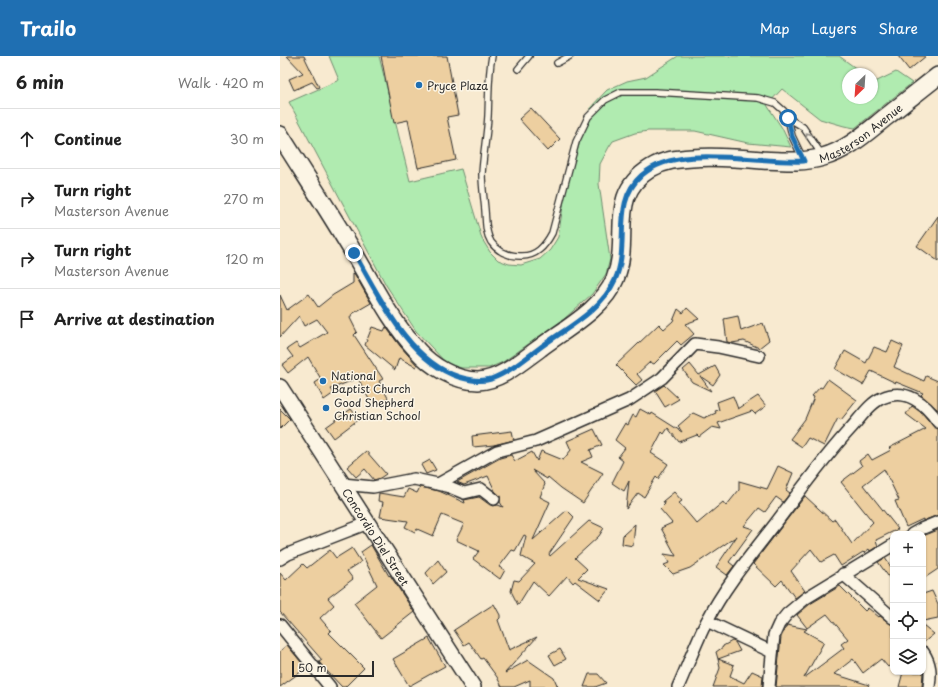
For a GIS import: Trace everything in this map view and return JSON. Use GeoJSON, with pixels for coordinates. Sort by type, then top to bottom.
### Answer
{"type":"FeatureCollection","features":[{"type":"Feature","properties":{"kind":"main road","name":"Masterson Avenue"},"geometry":{"type":"LineString","coordinates":[[280,135],[354,253],[391,316],[416,350],[437,367],[450,374],[465,379],[478,381],[490,379],[503,373],[518,363],[595,307],[606,295],[615,280],[620,266],[623,209],[626,196],[641,175],[654,166],[672,159],[710,156],[789,162],[823,157],[854,142],[938,76]]}},
{"type":"Feature","properties":{"kind":"main road","name":"Concordio Diel Street"},"geometry":{"type":"LineString","coordinates":[[280,386],[473,687]]}},
{"type":"Feature","properties":{"kind":"street"},"geometry":{"type":"LineString","coordinates":[[438,484],[497,450],[536,441],[629,400],[662,378],[696,344],[718,346],[759,356]]}},
{"type":"Feature","properties":{"kind":"street"},"geometry":{"type":"LineString","coordinates":[[678,687],[707,621],[744,564],[820,464],[874,403],[892,395],[902,395],[922,403],[938,422]]}},
{"type":"Feature","properties":{"kind":"street"},"geometry":{"type":"LineString","coordinates":[[343,484],[374,487],[414,479],[438,484],[464,493],[481,489],[494,498]]}},
{"type":"Feature","properties":{"kind":"street"},"geometry":{"type":"LineString","coordinates":[[917,531],[938,522]]}},
{"type":"Feature","properties":{"kind":"street"},"geometry":{"type":"LineString","coordinates":[[280,559],[288,554],[368,523]]}},
{"type":"Feature","properties":{"kind":"street"},"geometry":{"type":"LineString","coordinates":[[769,687],[774,635],[786,614],[806,598],[843,574],[890,547]]}},
{"type":"Feature","properties":{"kind":"street"},"geometry":{"type":"LineString","coordinates":[[843,574],[890,615]]}},
{"type":"Feature","properties":{"kind":"street"},"geometry":{"type":"LineString","coordinates":[[707,621],[772,652]]}},
{"type":"Feature","properties":{"kind":"street"},"geometry":{"type":"LineString","coordinates":[[280,625],[330,687]]}},
{"type":"Feature","properties":{"kind":"street"},"geometry":{"type":"LineString","coordinates":[[926,657],[931,675],[929,687]]}},
{"type":"Feature","properties":{"kind":"lane"},"geometry":{"type":"LineString","coordinates":[[492,56],[489,69],[488,116],[482,174],[486,231],[498,250],[507,254],[528,256],[540,250],[547,242],[552,233],[576,142],[588,117],[605,100],[621,92],[655,92],[758,98],[775,103],[784,111],[788,118],[792,136],[804,161]]}},
{"type":"Feature","properties":{"kind":"lane"},"geometry":{"type":"LineString","coordinates":[[518,69],[529,56]]}},
{"type":"Feature","properties":{"kind":"lane"},"geometry":{"type":"LineString","coordinates":[[557,63],[570,56]]}},
{"type":"Feature","properties":{"kind":"lane"},"geometry":{"type":"LineString","coordinates":[[788,118],[803,127],[823,157]]}},
{"type":"Feature","properties":{"kind":"green space"},"geometry":{"type":"Polygon","coordinates":[[[329,56],[379,56],[410,181],[461,169],[482,239],[490,252],[498,260],[509,264],[521,265],[540,259],[550,250],[558,237],[566,188],[590,108],[607,90],[627,81],[646,77],[678,56],[839,56],[856,68],[842,68],[842,104],[878,104],[878,81],[896,72],[912,83],[855,128],[820,119],[782,89],[767,105],[782,128],[791,147],[748,143],[695,131],[648,131],[635,133],[613,141],[600,164],[599,184],[610,259],[606,274],[592,294],[564,319],[503,362],[489,368],[462,368],[447,364],[416,331],[386,285],[289,102],[339,80],[329,56]]]}},
{"type":"Feature","properties":{"kind":"building"},"geometry":{"type":"Polygon","coordinates":[[[287,56],[304,56],[319,87],[317,88],[312,82],[294,90],[289,79],[303,73],[287,56]]]}},
{"type":"Feature","properties":{"kind":"building","name":"Pryce Plaza"},"geometry":{"type":"Polygon","coordinates":[[[381,56],[447,56],[458,115],[447,117],[456,160],[418,168],[408,120],[394,123],[381,56]]]}},
{"type":"Feature","properties":{"kind":"building"},"geometry":{"type":"Polygon","coordinates":[[[898,56],[926,56],[909,70],[898,56]]]}},
{"type":"Feature","properties":{"kind":"building"},"geometry":{"type":"Polygon","coordinates":[[[531,108],[560,139],[548,151],[519,119],[531,108]]]}},
{"type":"Feature","properties":{"kind":"building"},"geometry":{"type":"Polygon","coordinates":[[[938,216],[938,261],[917,246],[938,216]]]}},
{"type":"Feature","properties":{"kind":"building"},"geometry":{"type":"Polygon","coordinates":[[[354,273],[371,303],[352,314],[350,318],[357,332],[354,335],[383,379],[379,381],[388,398],[373,407],[358,378],[331,389],[334,393],[324,400],[315,383],[321,379],[308,357],[288,373],[282,365],[293,357],[287,349],[296,343],[300,348],[327,332],[317,319],[304,326],[299,316],[280,337],[280,295],[287,310],[309,294],[318,307],[333,295],[353,283],[354,273]]]}},
{"type":"Feature","properties":{"kind":"building"},"geometry":{"type":"Polygon","coordinates":[[[687,308],[699,319],[685,324],[694,334],[681,345],[677,341],[654,364],[650,362],[637,374],[642,380],[636,385],[616,365],[659,324],[664,329],[673,321],[678,309],[683,313],[687,308]]]}},
{"type":"Feature","properties":{"kind":"building"},"geometry":{"type":"Polygon","coordinates":[[[738,316],[741,331],[763,323],[769,340],[759,348],[744,341],[732,343],[727,342],[724,319],[738,316]]]}},
{"type":"Feature","properties":{"kind":"building"},"geometry":{"type":"Polygon","coordinates":[[[372,327],[384,331],[386,327],[417,365],[416,367],[399,358],[395,370],[365,345],[372,327]]]}},
{"type":"Feature","properties":{"kind":"building"},"geometry":{"type":"Polygon","coordinates":[[[892,341],[903,346],[894,367],[924,381],[926,376],[938,381],[938,410],[921,395],[923,393],[896,383],[871,371],[863,385],[835,369],[845,351],[866,363],[874,347],[887,352],[892,341]]]}},
{"type":"Feature","properties":{"kind":"building"},"geometry":{"type":"Polygon","coordinates":[[[690,364],[699,375],[715,366],[720,375],[713,385],[700,376],[711,391],[692,382],[683,370],[690,364]]]}},
{"type":"Feature","properties":{"kind":"building"},"geometry":{"type":"Polygon","coordinates":[[[828,379],[857,400],[841,420],[838,418],[824,446],[808,438],[802,447],[790,439],[805,419],[814,397],[812,396],[820,387],[822,388],[828,379]]]}},
{"type":"Feature","properties":{"kind":"building"},"geometry":{"type":"Polygon","coordinates":[[[664,385],[679,399],[665,407],[655,391],[664,385]]]}},
{"type":"Feature","properties":{"kind":"building"},"geometry":{"type":"Polygon","coordinates":[[[733,396],[738,409],[758,396],[766,406],[755,414],[752,411],[718,423],[721,429],[712,427],[699,437],[697,435],[679,442],[668,428],[664,434],[662,432],[651,453],[668,464],[658,479],[656,477],[644,497],[638,493],[626,509],[629,481],[624,491],[612,483],[623,461],[618,457],[625,448],[615,440],[625,423],[628,425],[633,415],[636,417],[640,409],[651,415],[652,413],[682,432],[678,426],[693,413],[704,418],[716,413],[715,411],[719,410],[717,402],[733,396]]]}},
{"type":"Feature","properties":{"kind":"building"},"geometry":{"type":"Polygon","coordinates":[[[912,406],[923,414],[933,426],[938,429],[938,515],[923,521],[923,519],[906,527],[895,501],[899,500],[884,469],[863,485],[898,529],[890,531],[890,533],[876,540],[878,546],[870,551],[869,549],[864,553],[863,552],[841,566],[834,555],[821,562],[811,549],[791,571],[805,591],[795,598],[782,580],[776,586],[753,564],[805,496],[832,521],[835,519],[852,544],[873,522],[841,482],[862,466],[859,461],[868,454],[872,460],[891,450],[889,448],[926,429],[906,414],[912,406]]]}},
{"type":"Feature","properties":{"kind":"building"},"geometry":{"type":"Polygon","coordinates":[[[280,409],[290,419],[280,429],[280,409]]]}},
{"type":"Feature","properties":{"kind":"building"},"geometry":{"type":"Polygon","coordinates":[[[351,409],[359,419],[334,438],[326,427],[351,409]]]}},
{"type":"Feature","properties":{"kind":"building"},"geometry":{"type":"Polygon","coordinates":[[[594,429],[602,445],[590,450],[593,457],[581,462],[603,473],[583,503],[548,477],[547,479],[532,470],[545,484],[540,497],[550,502],[533,540],[567,510],[574,517],[549,554],[550,556],[589,521],[604,528],[599,536],[575,558],[587,569],[578,578],[609,589],[600,600],[575,581],[573,583],[567,576],[549,596],[533,581],[518,605],[511,591],[514,580],[519,581],[535,564],[521,556],[526,536],[524,535],[515,551],[512,550],[499,567],[505,570],[500,579],[473,559],[479,551],[456,540],[464,524],[442,515],[433,536],[417,529],[415,532],[405,527],[408,521],[380,517],[383,502],[378,501],[379,493],[404,497],[408,489],[417,493],[420,487],[439,491],[465,503],[464,500],[479,497],[490,505],[498,505],[503,507],[500,502],[500,496],[495,491],[488,476],[464,485],[457,482],[500,458],[511,455],[515,461],[532,452],[537,461],[541,451],[563,460],[571,450],[567,441],[594,429]]]}},
{"type":"Feature","properties":{"kind":"building"},"geometry":{"type":"Polygon","coordinates":[[[512,431],[514,440],[494,445],[473,447],[472,436],[512,431]]]}},
{"type":"Feature","properties":{"kind":"building"},"geometry":{"type":"Polygon","coordinates":[[[366,451],[386,474],[374,480],[365,469],[356,477],[347,467],[366,451]]]}},
{"type":"Feature","properties":{"kind":"building"},"geometry":{"type":"Polygon","coordinates":[[[430,460],[436,470],[426,474],[421,465],[430,460]]]}},
{"type":"Feature","properties":{"kind":"building"},"geometry":{"type":"Polygon","coordinates":[[[778,466],[793,473],[786,490],[790,493],[783,502],[776,497],[765,512],[759,508],[744,526],[753,529],[729,562],[734,566],[727,575],[716,567],[737,536],[690,568],[673,574],[664,565],[669,563],[664,554],[676,556],[661,528],[672,523],[660,509],[665,504],[663,501],[674,492],[682,501],[679,503],[697,524],[723,502],[726,506],[739,490],[739,481],[767,489],[778,466]]]}},
{"type":"Feature","properties":{"kind":"building"},"geometry":{"type":"Polygon","coordinates":[[[635,524],[633,546],[622,544],[623,535],[635,524]]]}},
{"type":"Feature","properties":{"kind":"building"},"geometry":{"type":"Polygon","coordinates":[[[938,530],[938,569],[926,577],[926,567],[926,535],[938,530]]]}},
{"type":"Feature","properties":{"kind":"building"},"geometry":{"type":"Polygon","coordinates":[[[371,545],[389,576],[390,575],[414,612],[381,638],[354,603],[377,585],[361,552],[371,545]]]}},
{"type":"Feature","properties":{"kind":"building"},"geometry":{"type":"Polygon","coordinates":[[[352,548],[361,562],[347,571],[353,579],[328,598],[334,605],[320,618],[331,631],[329,633],[364,668],[345,687],[342,687],[319,662],[322,660],[280,612],[280,573],[286,580],[303,564],[307,568],[330,550],[336,558],[352,548]]]}},
{"type":"Feature","properties":{"kind":"building"},"geometry":{"type":"Polygon","coordinates":[[[885,558],[890,566],[890,579],[878,562],[885,558]]]}},
{"type":"Feature","properties":{"kind":"building"},"geometry":{"type":"Polygon","coordinates":[[[438,560],[446,572],[433,584],[426,573],[438,560]]]}},
{"type":"Feature","properties":{"kind":"building"},"geometry":{"type":"Polygon","coordinates":[[[840,586],[865,611],[868,608],[890,624],[890,665],[888,667],[881,659],[863,673],[853,659],[834,674],[869,685],[868,687],[776,687],[781,637],[787,625],[807,629],[804,631],[824,642],[804,678],[844,648],[841,644],[848,639],[827,614],[807,628],[797,615],[810,604],[840,586]]]}},
{"type":"Feature","properties":{"kind":"building"},"geometry":{"type":"Polygon","coordinates":[[[932,591],[938,604],[938,618],[926,620],[926,593],[932,591]]]}},
{"type":"Feature","properties":{"kind":"building"},"geometry":{"type":"Polygon","coordinates":[[[494,604],[500,615],[498,620],[509,650],[537,637],[505,673],[528,660],[554,678],[558,687],[530,687],[530,680],[514,687],[502,687],[497,677],[483,658],[481,659],[469,642],[464,645],[454,630],[494,604]]]}},
{"type":"Feature","properties":{"kind":"building"},"geometry":{"type":"Polygon","coordinates":[[[926,627],[934,634],[926,641],[926,627]]]}},
{"type":"Feature","properties":{"kind":"building"},"geometry":{"type":"Polygon","coordinates":[[[429,638],[445,666],[409,686],[393,659],[429,638]]]}},
{"type":"Feature","properties":{"kind":"building"},"geometry":{"type":"Polygon","coordinates":[[[732,641],[735,642],[740,651],[718,659],[716,652],[732,641]]]}},
{"type":"Feature","properties":{"kind":"building"},"geometry":{"type":"Polygon","coordinates":[[[287,645],[306,668],[280,687],[280,651],[287,645]]]}},
{"type":"Feature","properties":{"kind":"building"},"geometry":{"type":"Polygon","coordinates":[[[560,649],[566,659],[555,665],[549,655],[560,649]]]}},
{"type":"Feature","properties":{"kind":"building"},"geometry":{"type":"Polygon","coordinates":[[[718,659],[734,665],[730,676],[744,683],[752,671],[763,676],[762,687],[713,687],[720,668],[718,659]]]}},
{"type":"Feature","properties":{"kind":"building"},"geometry":{"type":"Polygon","coordinates":[[[589,674],[598,674],[606,683],[595,687],[584,687],[589,674]]]}},
{"type":"Feature","properties":{"kind":"building"},"geometry":{"type":"Polygon","coordinates":[[[902,675],[923,675],[922,687],[899,687],[902,675]]]}},
{"type":"Feature","properties":{"kind":"place","name":"Pryce Plaza"},"geometry":{"type":"Point","coordinates":[419,85]}},
{"type":"Feature","properties":{"kind":"place","name":"National Baptist Church"},"geometry":{"type":"Point","coordinates":[323,381]}},
{"type":"Feature","properties":{"kind":"place","name":"Good Shepherd Christian School"},"geometry":{"type":"Point","coordinates":[326,408]}},
{"type":"Feature","properties":{"kind":"route"},"geometry":{"type":"LineString","coordinates":[[354,253],[391,316],[416,350],[437,367],[450,374],[465,379],[478,381],[490,379],[503,373],[518,363],[595,307],[606,295],[615,280],[620,266],[623,209],[626,196],[641,175],[654,166],[672,159],[710,156],[789,162],[804,161],[792,136],[788,118]]}}]}
